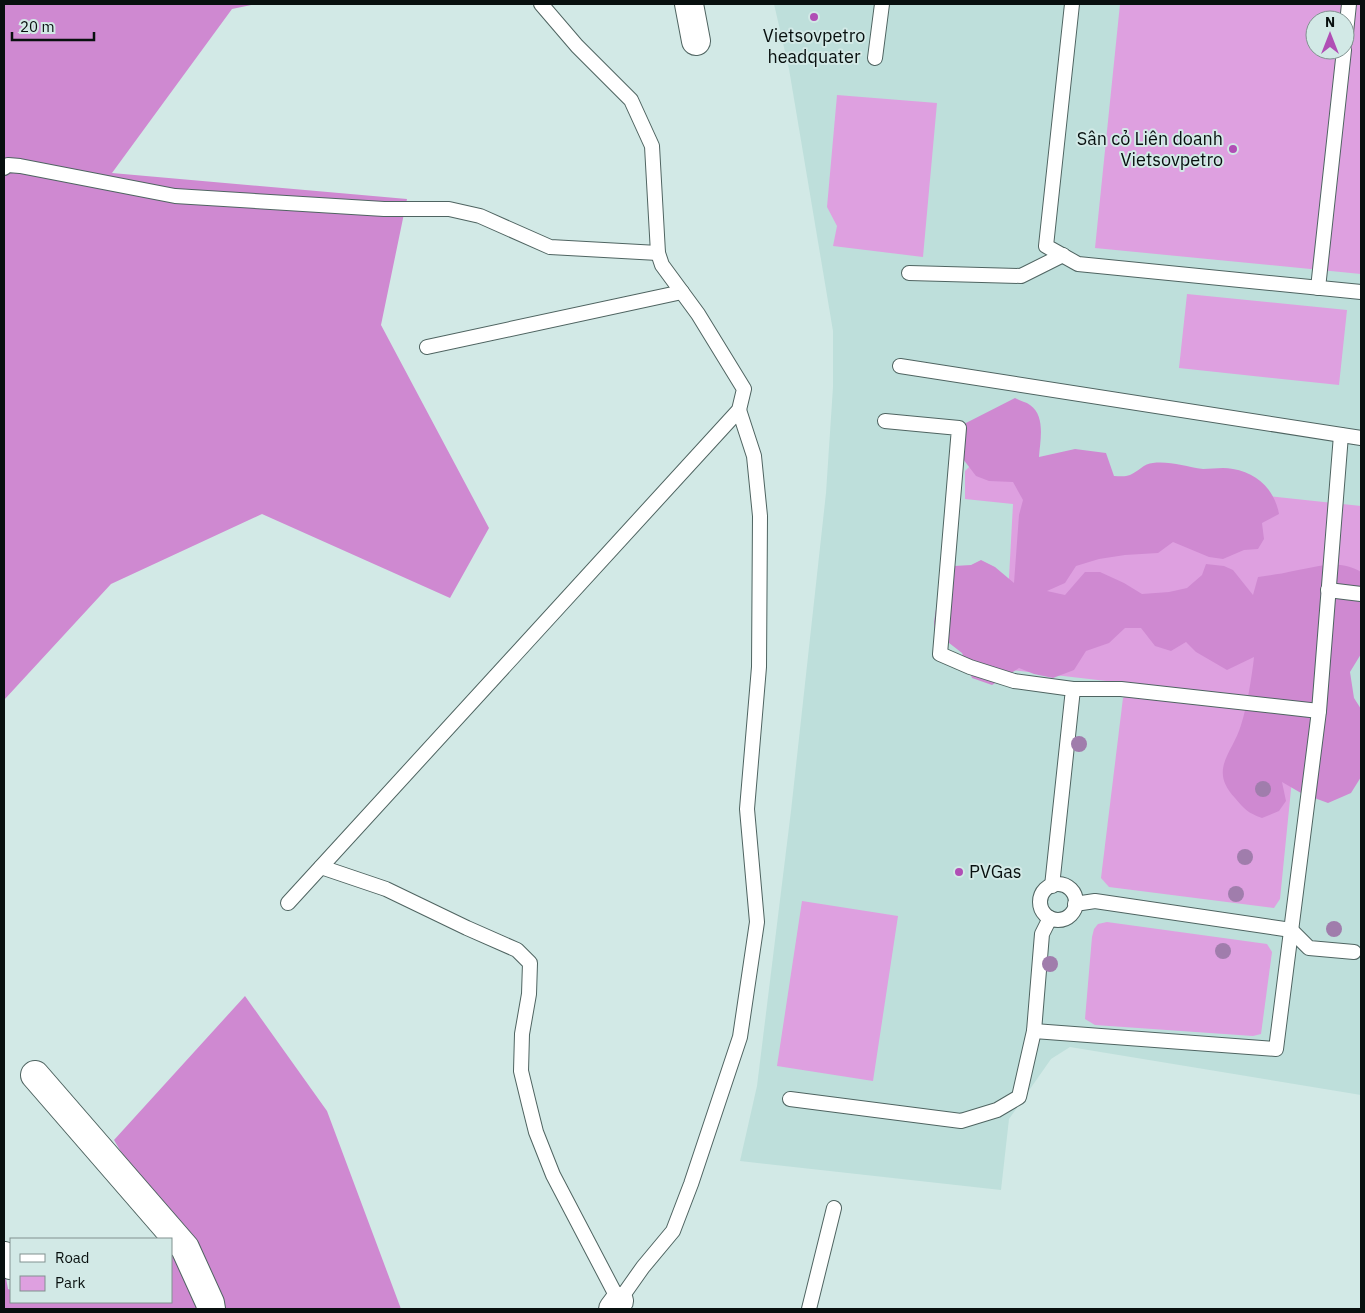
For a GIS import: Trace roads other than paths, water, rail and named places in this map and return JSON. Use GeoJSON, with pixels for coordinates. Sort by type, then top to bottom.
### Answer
{"type":"FeatureCollection","features":[{"type":"Feature","properties":{"kind":"street"},"geometry":{"type":"LineString","coordinates":[[689,4],[696,40]]}},
{"type":"Feature","properties":{"kind":"street"},"geometry":{"type":"LineString","coordinates":[[35,1075],[185,1248],[184,1271],[210,1303],[211,1309]]}},
{"type":"Feature","properties":{"kind":"lane"},"geometry":{"type":"LineString","coordinates":[[288,903],[739,410],[744,389],[723,352],[662,265],[658,253],[652,146],[631,100],[577,46],[541,4]]}},
{"type":"Feature","properties":{"kind":"lane"},"geometry":{"type":"LineString","coordinates":[[875,58],[882,4]]}},
{"type":"Feature","properties":{"kind":"lane"},"geometry":{"type":"LineString","coordinates":[[1072,4],[1046,246],[1078,264],[1361,292]]}},
{"type":"Feature","properties":{"kind":"lane"},"geometry":{"type":"LineString","coordinates":[[1318,288],[1343,60]]}},
{"type":"Feature","properties":{"kind":"lane"},"geometry":{"type":"LineString","coordinates":[[4,168],[8,165],[20,166],[175,196],[384,209],[449,209],[480,216],[550,247],[658,253]]}},
{"type":"Feature","properties":{"kind":"lane"},"geometry":{"type":"LineString","coordinates":[[909,273],[1021,276],[1063,255]]}},
{"type":"Feature","properties":{"kind":"lane"},"geometry":{"type":"LineString","coordinates":[[427,347],[682,292]]}},
{"type":"Feature","properties":{"kind":"lane"},"geometry":{"type":"LineString","coordinates":[[900,366],[1361,438]]}},
{"type":"Feature","properties":{"kind":"lane"},"geometry":{"type":"LineString","coordinates":[[321,867],[386,889],[517,950],[530,964],[529,994],[522,1034],[521,1071],[536,1132],[553,1175],[616,1306],[643,1267],[673,1231],[691,1184],[740,1037],[757,922],[747,809],[759,667],[760,516],[754,456],[739,410]]}},
{"type":"Feature","properties":{"kind":"lane"},"geometry":{"type":"LineString","coordinates":[[885,421],[959,428],[940,654],[970,667],[1014,681],[1073,688],[1121,688],[1319,711]]}},
{"type":"Feature","properties":{"kind":"lane"},"geometry":{"type":"LineString","coordinates":[[1034,1031],[1276,1049],[1319,711],[1341,434]]}},
{"type":"Feature","properties":{"kind":"lane"},"geometry":{"type":"LineString","coordinates":[[1328,590],[1361,594]]}},
{"type":"Feature","properties":{"kind":"lane"},"geometry":{"type":"LineString","coordinates":[[1052,886],[1073,688]]}},
{"type":"Feature","properties":{"kind":"lane"},"geometry":{"type":"LineString","coordinates":[[1059,885],[1073,893],[1075,904],[1071,914],[1061,920],[1045,915],[1040,904],[1043,892],[1047,888],[1059,885]]}},
{"type":"Feature","properties":{"kind":"lane"},"geometry":{"type":"LineString","coordinates":[[1075,904],[1095,901],[1291,930],[1309,948],[1354,952]]}},
{"type":"Feature","properties":{"kind":"lane"},"geometry":{"type":"LineString","coordinates":[[790,1099],[961,1121],[997,1110],[1018,1097],[1034,1031],[1042,934],[1050,918]]}},
{"type":"Feature","properties":{"kind":"lane"},"geometry":{"type":"LineString","coordinates":[[809,1309],[834,1208]]}},
{"type":"Feature","properties":{"kind":"place","name":"Vietsovpetro headquater"},"geometry":{"type":"Point","coordinates":[814,17]}},
{"type":"Feature","properties":{"kind":"place","name":"Sân cỏ Liên doanh Vietsovpetro"},"geometry":{"type":"Point","coordinates":[1233,149]}},
{"type":"Feature","properties":{"kind":"place","name":"PVGas"},"geometry":{"type":"Point","coordinates":[959,872]}}]}
